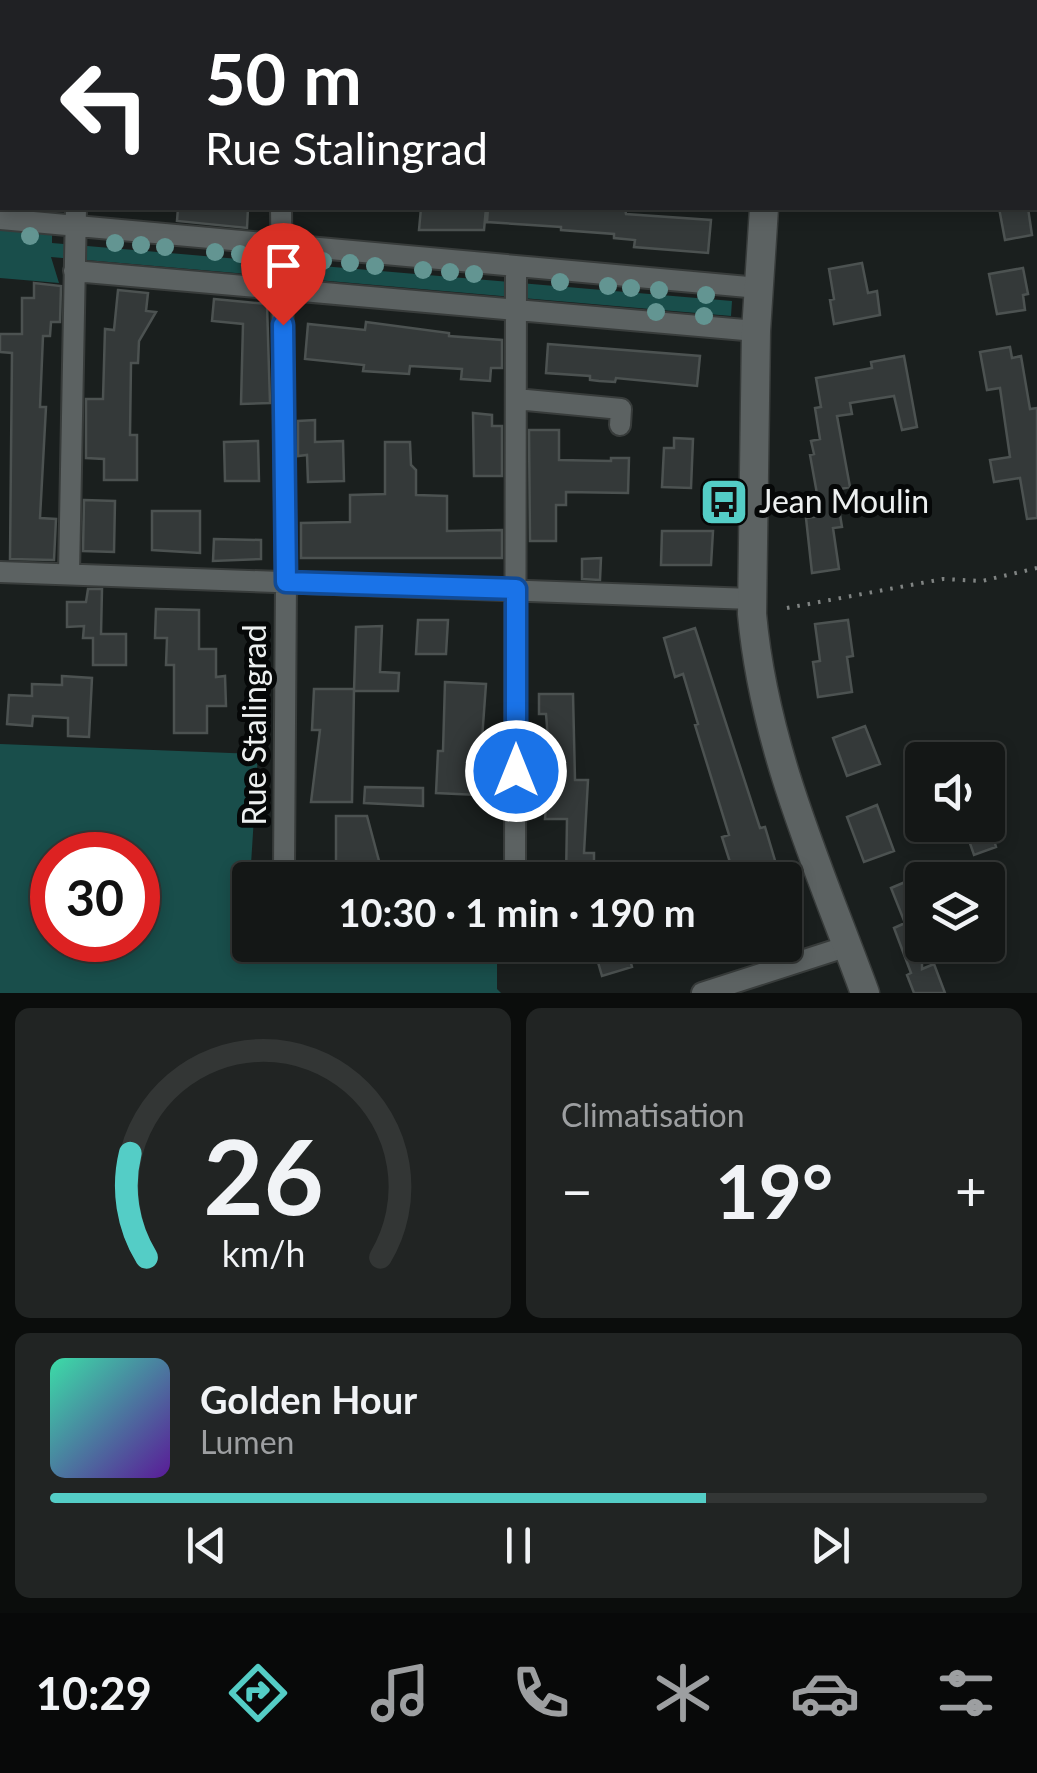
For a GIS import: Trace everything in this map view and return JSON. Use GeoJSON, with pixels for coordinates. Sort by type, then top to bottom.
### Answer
{"type":"FeatureCollection","features":[{"type":"Feature","properties":{"kind":"main road"},"geometry":{"type":"LineString","coordinates":[[764,210],[756,330],[752,599],[756,660],[773,738],[796,812],[865,993]]}},
{"type":"Feature","properties":{"kind":"street"},"geometry":{"type":"LineString","coordinates":[[281,210],[286,582]]}},
{"type":"Feature","properties":{"kind":"street"},"geometry":{"type":"LineString","coordinates":[[69,574],[76,217]]}},
{"type":"Feature","properties":{"kind":"street"},"geometry":{"type":"LineString","coordinates":[[0,219],[76,217],[282,245],[759,288]]}},
{"type":"Feature","properties":{"kind":"street"},"geometry":{"type":"LineString","coordinates":[[515,862],[516,266]]}},
{"type":"Feature","properties":{"kind":"street"},"geometry":{"type":"LineString","coordinates":[[74,271],[756,330]]}},
{"type":"Feature","properties":{"kind":"street"},"geometry":{"type":"LineString","coordinates":[[516,399],[620,408],[620,425]]}},
{"type":"Feature","properties":{"kind":"street","name":"Rue Stalingrad"},"geometry":{"type":"LineString","coordinates":[[0,572],[752,599]]}},
{"type":"Feature","properties":{"kind":"street","name":"Rue Stalingrad"},"geometry":{"type":"LineString","coordinates":[[284,862],[286,582]]}},
{"type":"Feature","properties":{"kind":"street"},"geometry":{"type":"LineString","coordinates":[[702,993],[848,946]]}},
{"type":"Feature","properties":{"kind":"path"},"geometry":{"type":"LineString","coordinates":[[787,608],[943,579],[982,581],[1037,568]]}},
{"type":"Feature","properties":{"kind":"shaded area"},"geometry":{"type":"Polygon","coordinates":[[[0,228],[52,233],[52,243],[732,301],[731,316],[51,257],[59,283],[0,278],[0,228]]]}},
{"type":"Feature","properties":{"kind":"shaded area"},"geometry":{"type":"Polygon","coordinates":[[[0,744],[258,754],[251,862],[232,862],[232,962],[497,962],[497,989],[501,993],[0,993],[0,744]]]}},
{"type":"Feature","properties":{"kind":"building"},"geometry":{"type":"Polygon","coordinates":[[[178,210],[248,210],[247,228],[177,221],[178,210]]]}},
{"type":"Feature","properties":{"kind":"building"},"geometry":{"type":"Polygon","coordinates":[[[421,210],[486,210],[484,230],[419,230],[421,210]]]}},
{"type":"Feature","properties":{"kind":"building"},"geometry":{"type":"Polygon","coordinates":[[[488,210],[625,210],[626,214],[711,220],[708,253],[634,247],[635,240],[614,238],[614,234],[487,222],[488,210]]]}},
{"type":"Feature","properties":{"kind":"building"},"geometry":{"type":"Polygon","coordinates":[[[999,210],[1028,210],[1032,235],[1005,240],[999,210]]]}},
{"type":"Feature","properties":{"kind":"building"},"geometry":{"type":"Polygon","coordinates":[[[862,263],[868,293],[877,291],[880,315],[834,324],[829,269],[862,263]]]}},
{"type":"Feature","properties":{"kind":"building"},"geometry":{"type":"Polygon","coordinates":[[[1023,268],[1028,294],[1023,295],[1025,310],[997,314],[989,274],[1023,268]]]}},
{"type":"Feature","properties":{"kind":"building"},"geometry":{"type":"Polygon","coordinates":[[[34,283],[61,286],[60,322],[51,322],[50,336],[43,336],[40,407],[46,407],[40,518],[56,519],[54,560],[10,559],[12,353],[0,352],[0,334],[22,334],[22,298],[34,298],[34,283]]]}},
{"type":"Feature","properties":{"kind":"building"},"geometry":{"type":"Polygon","coordinates":[[[118,290],[148,293],[146,311],[156,312],[139,341],[138,363],[131,363],[130,435],[137,435],[137,480],[104,480],[104,459],[86,458],[86,399],[103,399],[105,329],[114,330],[118,290]]]}},
{"type":"Feature","properties":{"kind":"building"},"geometry":{"type":"Polygon","coordinates":[[[214,299],[267,304],[270,403],[241,404],[243,324],[212,321],[214,299]]]}},
{"type":"Feature","properties":{"kind":"building"},"geometry":{"type":"Polygon","coordinates":[[[366,322],[502,340],[502,368],[491,368],[490,381],[461,379],[462,369],[410,366],[409,374],[363,371],[364,365],[305,359],[308,324],[365,330],[366,322]]]}},
{"type":"Feature","properties":{"kind":"building"},"geometry":{"type":"Polygon","coordinates":[[[548,344],[700,356],[697,386],[616,378],[615,382],[599,381],[590,380],[590,376],[546,373],[548,344]]]}},
{"type":"Feature","properties":{"kind":"building"},"geometry":{"type":"Polygon","coordinates":[[[1010,347],[1012,358],[1021,356],[1030,409],[1037,408],[1037,518],[1027,519],[1020,478],[994,482],[990,460],[1010,457],[1000,388],[987,390],[980,352],[1010,347]]]}},
{"type":"Feature","properties":{"kind":"building"},"geometry":{"type":"Polygon","coordinates":[[[904,356],[917,427],[902,430],[894,396],[850,403],[852,414],[837,416],[850,487],[836,490],[842,527],[833,528],[839,569],[812,573],[806,518],[821,516],[810,455],[814,454],[811,441],[820,439],[815,408],[821,407],[816,378],[872,368],[871,362],[904,356]]]}},
{"type":"Feature","properties":{"kind":"building"},"geometry":{"type":"Polygon","coordinates":[[[473,413],[492,415],[492,426],[502,426],[502,476],[474,476],[473,413]]]}},
{"type":"Feature","properties":{"kind":"building"},"geometry":{"type":"Polygon","coordinates":[[[315,420],[315,442],[343,441],[344,481],[308,482],[307,455],[298,456],[298,421],[315,420]]]}},
{"type":"Feature","properties":{"kind":"building"},"geometry":{"type":"Polygon","coordinates":[[[529,430],[559,430],[559,460],[629,458],[628,493],[566,492],[566,505],[556,505],[556,541],[530,541],[529,430]]]}},
{"type":"Feature","properties":{"kind":"building"},"geometry":{"type":"Polygon","coordinates":[[[674,438],[693,439],[691,488],[662,487],[664,448],[674,448],[674,438]]]}},
{"type":"Feature","properties":{"kind":"building"},"geometry":{"type":"Polygon","coordinates":[[[258,441],[259,481],[225,481],[224,442],[258,441]]]}},
{"type":"Feature","properties":{"kind":"building"},"geometry":{"type":"Polygon","coordinates":[[[385,442],[410,442],[416,495],[447,496],[447,531],[502,530],[502,558],[301,558],[301,523],[350,522],[350,495],[385,494],[385,442]]]}},
{"type":"Feature","properties":{"kind":"building"},"geometry":{"type":"Polygon","coordinates":[[[84,500],[115,501],[114,552],[83,551],[84,500]]]}},
{"type":"Feature","properties":{"kind":"building"},"geometry":{"type":"Polygon","coordinates":[[[152,511],[200,511],[200,553],[152,550],[152,511]]]}},
{"type":"Feature","properties":{"kind":"building"},"geometry":{"type":"Polygon","coordinates":[[[662,531],[713,531],[711,565],[661,565],[662,531]]]}},
{"type":"Feature","properties":{"kind":"building"},"geometry":{"type":"Polygon","coordinates":[[[214,539],[261,540],[261,559],[213,561],[214,539]]]}},
{"type":"Feature","properties":{"kind":"building"},"geometry":{"type":"Polygon","coordinates":[[[601,558],[600,580],[582,579],[582,559],[601,558]]]}},
{"type":"Feature","properties":{"kind":"building"},"geometry":{"type":"Polygon","coordinates":[[[88,589],[102,589],[101,634],[126,634],[126,665],[93,665],[93,638],[83,638],[84,626],[67,627],[67,602],[86,602],[88,589]]]}},
{"type":"Feature","properties":{"kind":"building"},"geometry":{"type":"Polygon","coordinates":[[[156,609],[199,610],[199,649],[216,649],[216,677],[225,676],[226,706],[207,706],[207,733],[174,733],[174,665],[166,665],[167,638],[155,638],[156,609]]]}},
{"type":"Feature","properties":{"kind":"building"},"geometry":{"type":"Polygon","coordinates":[[[418,620],[448,620],[446,654],[416,654],[418,620]]]}},
{"type":"Feature","properties":{"kind":"building"},"geometry":{"type":"Polygon","coordinates":[[[848,620],[853,656],[847,657],[852,692],[818,697],[813,662],[820,661],[815,624],[848,620]]]}},
{"type":"Feature","properties":{"kind":"building"},"geometry":{"type":"Polygon","coordinates":[[[382,626],[380,672],[399,673],[398,691],[354,691],[356,627],[382,626]]]}},
{"type":"Feature","properties":{"kind":"building"},"geometry":{"type":"Polygon","coordinates":[[[695,628],[760,828],[765,827],[776,862],[730,862],[722,837],[729,835],[695,725],[698,724],[683,674],[675,677],[664,638],[695,628]]]}},
{"type":"Feature","properties":{"kind":"building"},"geometry":{"type":"Polygon","coordinates":[[[62,676],[92,678],[89,737],[68,736],[68,718],[33,716],[32,726],[7,724],[9,695],[32,696],[32,684],[62,685],[62,676]]]}},
{"type":"Feature","properties":{"kind":"building"},"geometry":{"type":"Polygon","coordinates":[[[445,682],[486,684],[478,795],[436,793],[438,751],[443,751],[445,682]]]}},
{"type":"Feature","properties":{"kind":"building"},"geometry":{"type":"Polygon","coordinates":[[[314,689],[354,689],[352,802],[311,802],[320,730],[312,730],[314,689]]]}},
{"type":"Feature","properties":{"kind":"building"},"geometry":{"type":"Polygon","coordinates":[[[539,694],[573,694],[575,780],[588,780],[584,853],[594,853],[594,862],[566,862],[567,819],[545,819],[548,780],[554,780],[546,714],[539,714],[539,694]]]}},
{"type":"Feature","properties":{"kind":"building"},"geometry":{"type":"Polygon","coordinates":[[[865,726],[880,764],[847,776],[833,738],[865,726]]]}},
{"type":"Feature","properties":{"kind":"building"},"geometry":{"type":"Polygon","coordinates":[[[365,787],[423,788],[423,806],[364,803],[365,787]]]}},
{"type":"Feature","properties":{"kind":"building"},"geometry":{"type":"Polygon","coordinates":[[[877,805],[894,851],[864,862],[847,817],[877,805]]]}},
{"type":"Feature","properties":{"kind":"building"},"geometry":{"type":"Polygon","coordinates":[[[336,816],[367,816],[379,862],[336,862],[336,816]]]}},
{"type":"Feature","properties":{"kind":"building"},"geometry":{"type":"Polygon","coordinates":[[[969,842],[994,842],[996,847],[974,855],[969,842]]]}},
{"type":"Feature","properties":{"kind":"building"},"geometry":{"type":"Polygon","coordinates":[[[905,882],[905,923],[891,888],[905,882]]]}},
{"type":"Feature","properties":{"kind":"building"},"geometry":{"type":"Polygon","coordinates":[[[905,923],[905,957],[894,928],[905,923]]]}},
{"type":"Feature","properties":{"kind":"building"},"geometry":{"type":"Polygon","coordinates":[[[598,962],[631,962],[632,967],[602,976],[598,962]]]}},
{"type":"Feature","properties":{"kind":"building"},"geometry":{"type":"Polygon","coordinates":[[[907,962],[922,962],[922,969],[934,964],[945,993],[914,993],[907,975],[911,973],[907,962]]]}},
{"type":"Feature","properties":{"kind":"place","name":"Jean Moulin"},"geometry":{"type":"Point","coordinates":[724,502]}},
{"type":"Feature","properties":{"kind":"route"},"geometry":{"type":"LineString","coordinates":[[283,325],[286,582],[516,589],[516,771]]}}]}
